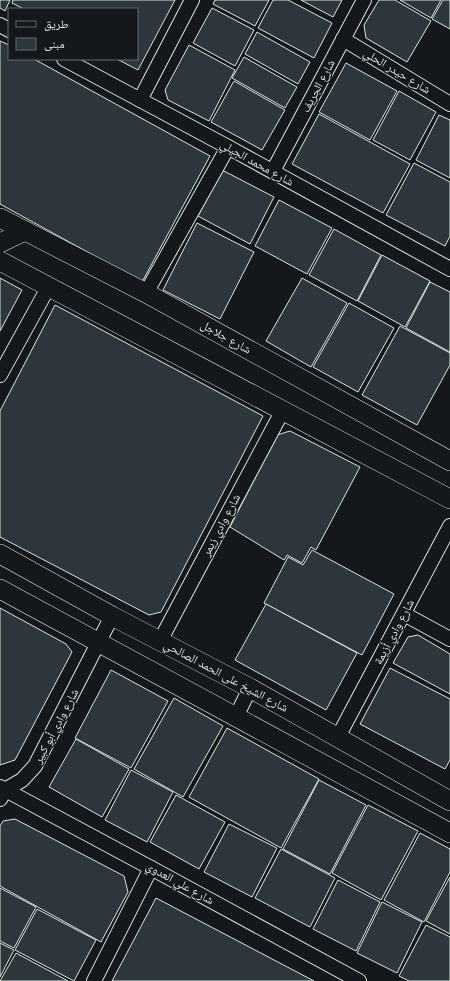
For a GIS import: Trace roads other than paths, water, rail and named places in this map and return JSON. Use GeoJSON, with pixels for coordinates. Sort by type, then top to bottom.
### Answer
{"type":"FeatureCollection","features":[{"type":"Feature","properties":{"kind":"street"},"geometry":{"type":"LineString","coordinates":[[140,100],[192,0]]}},
{"type":"Feature","properties":{"kind":"street","name":"شارع الجريف"},"geometry":{"type":"LineString","coordinates":[[273,172],[364,0]]}},
{"type":"Feature","properties":{"kind":"street","name":"شارع حيدر الحلي"},"geometry":{"type":"LineString","coordinates":[[343,39],[450,104]]}},
{"type":"Feature","properties":{"kind":"street","name":"شارع محمد الجيلي"},"geometry":{"type":"LineString","coordinates":[[66,60],[450,269]]}},
{"type":"Feature","properties":{"kind":"street"},"geometry":{"type":"LineString","coordinates":[[146,293],[228,147]]}},
{"type":"Feature","properties":{"kind":"street","name":"شارع جلاجل"},"geometry":{"type":"LineString","coordinates":[[0,218],[146,293],[450,461]]}},
{"type":"Feature","properties":{"kind":"street"},"geometry":{"type":"LineString","coordinates":[[25,231],[0,244],[3,263],[450,499]]}},
{"type":"Feature","properties":{"kind":"street"},"geometry":{"type":"LineString","coordinates":[[0,375],[49,286]]}},
{"type":"Feature","properties":{"kind":"street","name":"شارع وادي زيمر"},"geometry":{"type":"LineString","coordinates":[[160,640],[283,410]]}},
{"type":"Feature","properties":{"kind":"street","name":"شارع وادي أزيمة"},"geometry":{"type":"LineString","coordinates":[[338,737],[450,526]]}},
{"type":"Feature","properties":{"kind":"street","name":"شارع الشيخ على الحمد الصالحي"},"geometry":{"type":"LineString","coordinates":[[0,554],[112,616],[250,688],[449,799]]}},
{"type":"Feature","properties":{"kind":"street"},"geometry":{"type":"LineString","coordinates":[[0,589],[450,833]]}},
{"type":"Feature","properties":{"kind":"street"},"geometry":{"type":"LineString","coordinates":[[404,614],[450,639]]}},
{"type":"Feature","properties":{"kind":"street","name":"شارع وادي أبو كبير"},"geometry":{"type":"LineString","coordinates":[[2,792],[22,780],[35,766],[100,643],[112,616]]}},
{"type":"Feature","properties":{"kind":"street"},"geometry":{"type":"LineString","coordinates":[[236,717],[250,688]]}},
{"type":"Feature","properties":{"kind":"street","name":"شارع علي العدوي"},"geometry":{"type":"LineString","coordinates":[[2,792],[152,868],[359,981]]}},
{"type":"Feature","properties":{"kind":"street"},"geometry":{"type":"LineString","coordinates":[[94,981],[152,868]]}}]}
